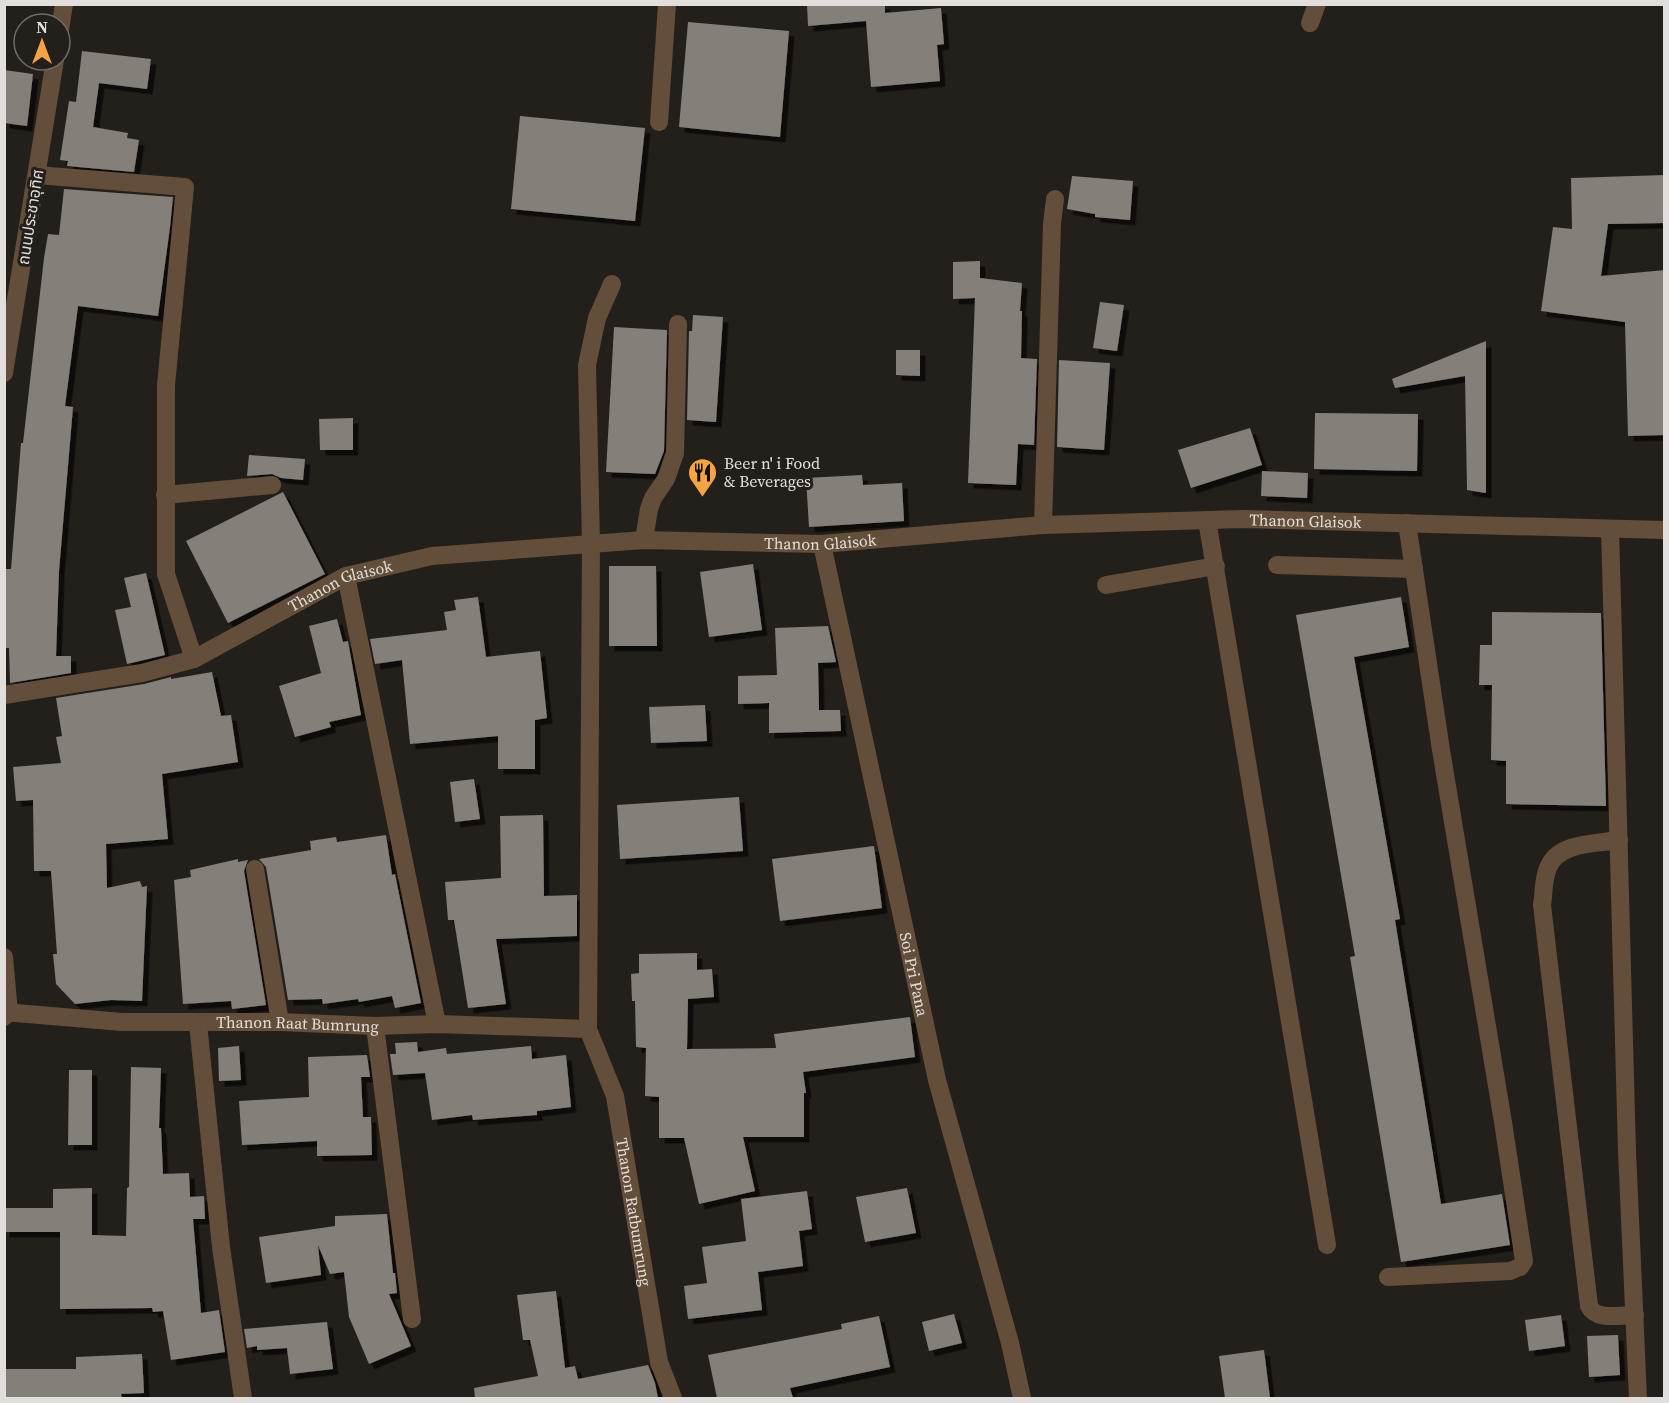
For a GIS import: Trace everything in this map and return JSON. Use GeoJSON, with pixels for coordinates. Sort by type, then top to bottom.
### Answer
{"type":"FeatureCollection","features":[{"type":"Feature","properties":{"kind":"street"},"geometry":{"type":"LineString","coordinates":[[658,122],[667,4]]}},
{"type":"Feature","properties":{"kind":"street"},"geometry":{"type":"LineString","coordinates":[[1310,23],[1317,4]]}},
{"type":"Feature","properties":{"kind":"street","name":"ถนนประชาอุทิศ"},"geometry":{"type":"LineString","coordinates":[[4,373],[53,72]]}},
{"type":"Feature","properties":{"kind":"street"},"geometry":{"type":"LineString","coordinates":[[38,175],[185,187],[166,385],[166,574],[194,659]]}},
{"type":"Feature","properties":{"kind":"street"},"geometry":{"type":"LineString","coordinates":[[1043,525],[1055,199]]}},
{"type":"Feature","properties":{"kind":"street"},"geometry":{"type":"LineString","coordinates":[[588,1029],[591,544],[587,365],[597,318],[612,284]]}},
{"type":"Feature","properties":{"kind":"street"},"geometry":{"type":"LineString","coordinates":[[644,540],[649,509],[653,498],[666,479],[675,453],[678,324]]}},
{"type":"Feature","properties":{"kind":"street"},"geometry":{"type":"LineString","coordinates":[[165,495],[272,485]]}},
{"type":"Feature","properties":{"kind":"street","name":"Thanon Glaisok"},"geometry":{"type":"LineString","coordinates":[[4,695],[142,673],[194,659],[346,576],[432,556],[644,540],[822,544],[1043,525],[1242,519],[1665,530]]}},
{"type":"Feature","properties":{"kind":"street"},"geometry":{"type":"LineString","coordinates":[[1207,520],[1327,1245]]}},
{"type":"Feature","properties":{"kind":"street"},"geometry":{"type":"LineString","coordinates":[[1389,1277],[1509,1271],[1520,1267],[1524,1261],[1441,750],[1407,523]]}},
{"type":"Feature","properties":{"kind":"street"},"geometry":{"type":"LineString","coordinates":[[1610,529],[1627,1151],[1638,1398]]}},
{"type":"Feature","properties":{"kind":"street","name":"Soi Pri Pana"},"geometry":{"type":"LineString","coordinates":[[822,544],[937,1080],[1010,1343],[1022,1398]]}},
{"type":"Feature","properties":{"kind":"street"},"geometry":{"type":"LineString","coordinates":[[1277,565],[1414,569]]}},
{"type":"Feature","properties":{"kind":"street"},"geometry":{"type":"LineString","coordinates":[[1106,585],[1216,566]]}},
{"type":"Feature","properties":{"kind":"street"},"geometry":{"type":"LineString","coordinates":[[346,576],[438,1024]]}},
{"type":"Feature","properties":{"kind":"street"},"geometry":{"type":"LineString","coordinates":[[1619,840],[1564,849],[1553,858],[1547,869],[1542,905],[1588,1306],[1591,1311],[1601,1316],[1635,1315]]}},
{"type":"Feature","properties":{"kind":"street"},"geometry":{"type":"LineString","coordinates":[[255,868],[280,1023]]}},
{"type":"Feature","properties":{"kind":"street"},"geometry":{"type":"LineString","coordinates":[[4,957],[6,1014]]}},
{"type":"Feature","properties":{"kind":"street","name":"Thanon Raat Bumrung"},"geometry":{"type":"LineString","coordinates":[[6,1014],[122,1022],[198,1024],[280,1023],[375,1026],[438,1024],[588,1029]]}},
{"type":"Feature","properties":{"kind":"street"},"geometry":{"type":"LineString","coordinates":[[198,1024],[222,1247],[243,1398]]}},
{"type":"Feature","properties":{"kind":"street"},"geometry":{"type":"LineString","coordinates":[[375,1026],[412,1319]]}},
{"type":"Feature","properties":{"kind":"street","name":"Thanon Ratbumrung"},"geometry":{"type":"LineString","coordinates":[[588,1029],[615,1096],[659,1362],[673,1398]]}},
{"type":"Feature","properties":{"kind":"building"},"geometry":{"type":"Polygon","coordinates":[[[807,4],[885,4],[885,13],[941,8],[944,44],[937,45],[940,81],[871,87],[866,21],[808,26],[807,4]]]}},
{"type":"Feature","properties":{"kind":"building"},"geometry":{"type":"Polygon","coordinates":[[[688,22],[789,31],[780,137],[679,127],[688,22]]]}},
{"type":"Feature","properties":{"kind":"building"},"geometry":{"type":"Polygon","coordinates":[[[82,51],[151,59],[147,89],[99,83],[93,127],[128,133],[127,138],[139,140],[134,172],[67,166],[68,161],[60,160],[69,101],[76,102],[82,51]]]}},
{"type":"Feature","properties":{"kind":"building"},"geometry":{"type":"Polygon","coordinates":[[[4,70],[33,74],[27,126],[4,123],[4,70]]]}},
{"type":"Feature","properties":{"kind":"building"},"geometry":{"type":"Polygon","coordinates":[[[520,116],[645,128],[635,221],[511,209],[520,116]]]}},
{"type":"Feature","properties":{"kind":"building"},"geometry":{"type":"Polygon","coordinates":[[[1665,175],[1665,223],[1608,224],[1601,276],[1665,270],[1665,435],[1628,436],[1625,322],[1541,311],[1553,227],[1572,229],[1571,178],[1665,175]]]}},
{"type":"Feature","properties":{"kind":"building"},"geometry":{"type":"Polygon","coordinates":[[[1072,176],[1133,181],[1130,220],[1095,217],[1095,214],[1067,209],[1072,176]]]}},
{"type":"Feature","properties":{"kind":"building"},"geometry":{"type":"Polygon","coordinates":[[[64,189],[173,197],[170,227],[158,316],[78,306],[65,406],[73,407],[59,571],[56,656],[71,656],[71,673],[10,683],[9,648],[4,648],[4,569],[11,569],[21,443],[23,443],[44,258],[48,234],[59,235],[64,189]]]}},
{"type":"Feature","properties":{"kind":"building"},"geometry":{"type":"Polygon","coordinates":[[[980,261],[980,278],[1022,283],[1021,358],[1037,359],[1034,445],[1018,444],[1016,485],[968,483],[975,298],[953,299],[953,262],[980,261]]]}},
{"type":"Feature","properties":{"kind":"building"},"geometry":{"type":"Polygon","coordinates":[[[1100,302],[1124,305],[1117,351],[1093,348],[1100,302]]]}},
{"type":"Feature","properties":{"kind":"building"},"geometry":{"type":"Polygon","coordinates":[[[693,315],[723,317],[716,422],[687,420],[689,331],[692,331],[693,315]]]}},
{"type":"Feature","properties":{"kind":"building"},"geometry":{"type":"Polygon","coordinates":[[[614,327],[667,330],[664,451],[655,474],[606,472],[614,327]]]}},
{"type":"Feature","properties":{"kind":"building"},"geometry":{"type":"Polygon","coordinates":[[[1486,341],[1486,493],[1467,490],[1465,376],[1395,388],[1392,379],[1486,341]]]}},
{"type":"Feature","properties":{"kind":"building"},"geometry":{"type":"Polygon","coordinates":[[[896,350],[920,350],[920,376],[896,375],[896,350]]]}},
{"type":"Feature","properties":{"kind":"building"},"geometry":{"type":"Polygon","coordinates":[[[1059,360],[1110,363],[1104,450],[1057,447],[1059,360]]]}},
{"type":"Feature","properties":{"kind":"building"},"geometry":{"type":"Polygon","coordinates":[[[1315,413],[1418,414],[1417,471],[1314,469],[1315,413]]]}},
{"type":"Feature","properties":{"kind":"building"},"geometry":{"type":"Polygon","coordinates":[[[353,418],[353,450],[320,450],[319,419],[353,418]]]}},
{"type":"Feature","properties":{"kind":"building"},"geometry":{"type":"Polygon","coordinates":[[[1250,428],[1262,465],[1191,488],[1178,450],[1250,428]]]}},
{"type":"Feature","properties":{"kind":"building"},"geometry":{"type":"Polygon","coordinates":[[[249,455],[305,459],[303,480],[281,478],[272,474],[247,476],[249,455]]]}},
{"type":"Feature","properties":{"kind":"building"},"geometry":{"type":"Polygon","coordinates":[[[1262,471],[1308,473],[1307,498],[1261,496],[1262,471]]]}},
{"type":"Feature","properties":{"kind":"building"},"geometry":{"type":"Polygon","coordinates":[[[862,475],[863,485],[902,483],[904,521],[809,527],[806,478],[862,475]]]}},
{"type":"Feature","properties":{"kind":"building"},"geometry":{"type":"Polygon","coordinates":[[[283,492],[325,574],[228,623],[186,541],[283,492]]]}},
{"type":"Feature","properties":{"kind":"building"},"geometry":{"type":"Polygon","coordinates":[[[753,564],[762,630],[709,637],[700,572],[753,564]]]}},
{"type":"Feature","properties":{"kind":"building"},"geometry":{"type":"Polygon","coordinates":[[[609,566],[656,566],[657,646],[609,646],[609,566]]]}},
{"type":"Feature","properties":{"kind":"building"},"geometry":{"type":"Polygon","coordinates":[[[146,573],[165,655],[127,664],[115,610],[131,607],[124,578],[146,573]]]}},
{"type":"Feature","properties":{"kind":"building"},"geometry":{"type":"Polygon","coordinates":[[[478,597],[486,657],[540,651],[547,718],[535,720],[535,769],[498,769],[498,736],[410,744],[402,660],[375,664],[370,639],[447,630],[444,612],[456,610],[454,600],[478,597]]]}},
{"type":"Feature","properties":{"kind":"building"},"geometry":{"type":"Polygon","coordinates":[[[1401,597],[1409,647],[1354,657],[1400,919],[1395,920],[1441,1204],[1502,1194],[1510,1245],[1401,1262],[1350,957],[1355,956],[1296,615],[1401,597]]]}},
{"type":"Feature","properties":{"kind":"building"},"geometry":{"type":"Polygon","coordinates":[[[1492,612],[1601,613],[1606,806],[1506,804],[1506,761],[1491,760],[1492,685],[1479,685],[1480,645],[1492,645],[1492,612]]]}},
{"type":"Feature","properties":{"kind":"building"},"geometry":{"type":"Polygon","coordinates":[[[337,619],[343,642],[348,641],[361,715],[329,722],[331,727],[295,737],[279,686],[321,673],[309,626],[337,619]]]}},
{"type":"Feature","properties":{"kind":"building"},"geometry":{"type":"Polygon","coordinates":[[[828,626],[836,662],[818,663],[819,710],[840,710],[841,731],[769,733],[769,703],[738,704],[738,676],[777,675],[775,628],[828,626]]]}},
{"type":"Feature","properties":{"kind":"building"},"geometry":{"type":"Polygon","coordinates":[[[212,672],[221,716],[231,715],[238,762],[162,774],[168,839],[106,844],[107,888],[140,881],[142,887],[147,886],[142,1001],[111,1000],[75,1004],[56,984],[53,954],[57,954],[51,871],[34,871],[33,800],[16,801],[13,767],[61,763],[56,737],[62,736],[56,698],[144,684],[171,677],[171,679],[212,672]]]}},
{"type":"Feature","properties":{"kind":"building"},"geometry":{"type":"Polygon","coordinates":[[[705,705],[707,741],[651,743],[649,707],[705,705]]]}},
{"type":"Feature","properties":{"kind":"building"},"geometry":{"type":"Polygon","coordinates":[[[474,779],[480,819],[455,822],[450,782],[474,779]]]}},
{"type":"Feature","properties":{"kind":"building"},"geometry":{"type":"Polygon","coordinates":[[[739,797],[743,851],[620,859],[617,805],[739,797]]]}},
{"type":"Feature","properties":{"kind":"building"},"geometry":{"type":"Polygon","coordinates":[[[543,815],[544,896],[577,895],[577,936],[496,939],[506,1004],[468,1008],[454,920],[448,920],[445,882],[501,878],[500,816],[543,815]]]}},
{"type":"Feature","properties":{"kind":"building"},"geometry":{"type":"Polygon","coordinates":[[[386,835],[392,875],[395,874],[421,1003],[395,1008],[392,996],[359,1002],[358,999],[323,1004],[322,999],[288,1000],[266,867],[259,859],[311,850],[310,841],[336,837],[337,842],[386,835]]]}},
{"type":"Feature","properties":{"kind":"building"},"geometry":{"type":"Polygon","coordinates":[[[874,846],[882,908],[780,921],[772,859],[874,846]]]}},
{"type":"Feature","properties":{"kind":"building"},"geometry":{"type":"Polygon","coordinates":[[[238,859],[238,862],[248,860],[244,871],[266,1005],[232,1009],[231,1001],[183,1004],[174,880],[191,877],[190,870],[238,859]]]}},
{"type":"Feature","properties":{"kind":"building"},"geometry":{"type":"Polygon","coordinates":[[[697,953],[697,970],[712,969],[714,997],[688,999],[687,1049],[776,1048],[774,1034],[910,1017],[915,1057],[803,1072],[806,1093],[804,1093],[804,1137],[743,1137],[755,1191],[699,1204],[684,1138],[659,1138],[659,1097],[645,1096],[646,1048],[636,1047],[635,1001],[632,1001],[631,974],[639,973],[639,954],[697,953]]]}},
{"type":"Feature","properties":{"kind":"building"},"geometry":{"type":"Polygon","coordinates":[[[417,1042],[418,1052],[446,1048],[447,1054],[531,1046],[532,1059],[566,1055],[571,1107],[537,1111],[537,1115],[473,1120],[472,1115],[432,1120],[425,1073],[393,1075],[390,1054],[396,1054],[395,1043],[417,1042]]]}},
{"type":"Feature","properties":{"kind":"building"},"geometry":{"type":"Polygon","coordinates":[[[239,1046],[241,1080],[219,1081],[218,1048],[239,1046]]]}},
{"type":"Feature","properties":{"kind":"building"},"geometry":{"type":"Polygon","coordinates":[[[367,1055],[370,1077],[361,1077],[363,1117],[371,1117],[372,1155],[317,1156],[317,1141],[242,1145],[239,1101],[309,1097],[308,1057],[367,1055]]]}},
{"type":"Feature","properties":{"kind":"building"},"geometry":{"type":"Polygon","coordinates":[[[131,1067],[161,1068],[159,1128],[161,1128],[163,1174],[189,1173],[190,1197],[204,1196],[205,1219],[193,1219],[201,1313],[219,1310],[225,1352],[171,1360],[163,1311],[153,1312],[152,1308],[60,1309],[60,1232],[4,1232],[4,1208],[53,1208],[53,1189],[92,1188],[92,1235],[126,1236],[131,1067]]]}},
{"type":"Feature","properties":{"kind":"building"},"geometry":{"type":"Polygon","coordinates":[[[69,1070],[92,1070],[92,1145],[68,1145],[69,1070]]]}},
{"type":"Feature","properties":{"kind":"building"},"geometry":{"type":"Polygon","coordinates":[[[907,1188],[916,1233],[865,1242],[856,1197],[907,1188]]]}},
{"type":"Feature","properties":{"kind":"building"},"geometry":{"type":"Polygon","coordinates":[[[807,1191],[812,1229],[799,1231],[803,1266],[758,1272],[762,1310],[688,1319],[684,1286],[707,1283],[702,1247],[746,1241],[741,1199],[807,1191]]]}},
{"type":"Feature","properties":{"kind":"building"},"geometry":{"type":"Polygon","coordinates":[[[387,1214],[397,1293],[389,1294],[411,1346],[369,1364],[349,1317],[344,1272],[330,1274],[318,1245],[321,1275],[266,1283],[259,1237],[335,1226],[335,1216],[387,1214]]]}},
{"type":"Feature","properties":{"kind":"building"},"geometry":{"type":"Polygon","coordinates":[[[556,1291],[565,1368],[575,1366],[578,1379],[648,1365],[658,1398],[475,1398],[474,1388],[538,1376],[530,1340],[523,1340],[517,1295],[556,1291]]]}},
{"type":"Feature","properties":{"kind":"building"},"geometry":{"type":"Polygon","coordinates":[[[954,1314],[962,1343],[929,1351],[922,1322],[954,1314]]]}},
{"type":"Feature","properties":{"kind":"building"},"geometry":{"type":"Polygon","coordinates":[[[1561,1315],[1565,1346],[1529,1351],[1525,1320],[1561,1315]]]}},
{"type":"Feature","properties":{"kind":"building"},"geometry":{"type":"Polygon","coordinates":[[[879,1316],[890,1367],[790,1388],[793,1398],[717,1398],[708,1355],[842,1329],[841,1324],[879,1316]]]}},
{"type":"Feature","properties":{"kind":"building"},"geometry":{"type":"Polygon","coordinates":[[[327,1322],[333,1369],[290,1374],[287,1348],[257,1350],[257,1346],[247,1348],[244,1329],[327,1322]]]}},
{"type":"Feature","properties":{"kind":"building"},"geometry":{"type":"Polygon","coordinates":[[[1618,1335],[1620,1375],[1589,1377],[1587,1336],[1618,1335]]]}},
{"type":"Feature","properties":{"kind":"building"},"geometry":{"type":"Polygon","coordinates":[[[1264,1350],[1270,1398],[1225,1398],[1219,1356],[1264,1350]]]}},
{"type":"Feature","properties":{"kind":"building"},"geometry":{"type":"Polygon","coordinates":[[[142,1354],[144,1393],[121,1394],[122,1398],[4,1398],[4,1369],[76,1369],[76,1357],[142,1354]]]}},
{"type":"Feature","properties":{"kind":"place","name":"Beer n' i Food & Beverages"},"geometry":{"type":"Point","coordinates":[703,498]}}]}
